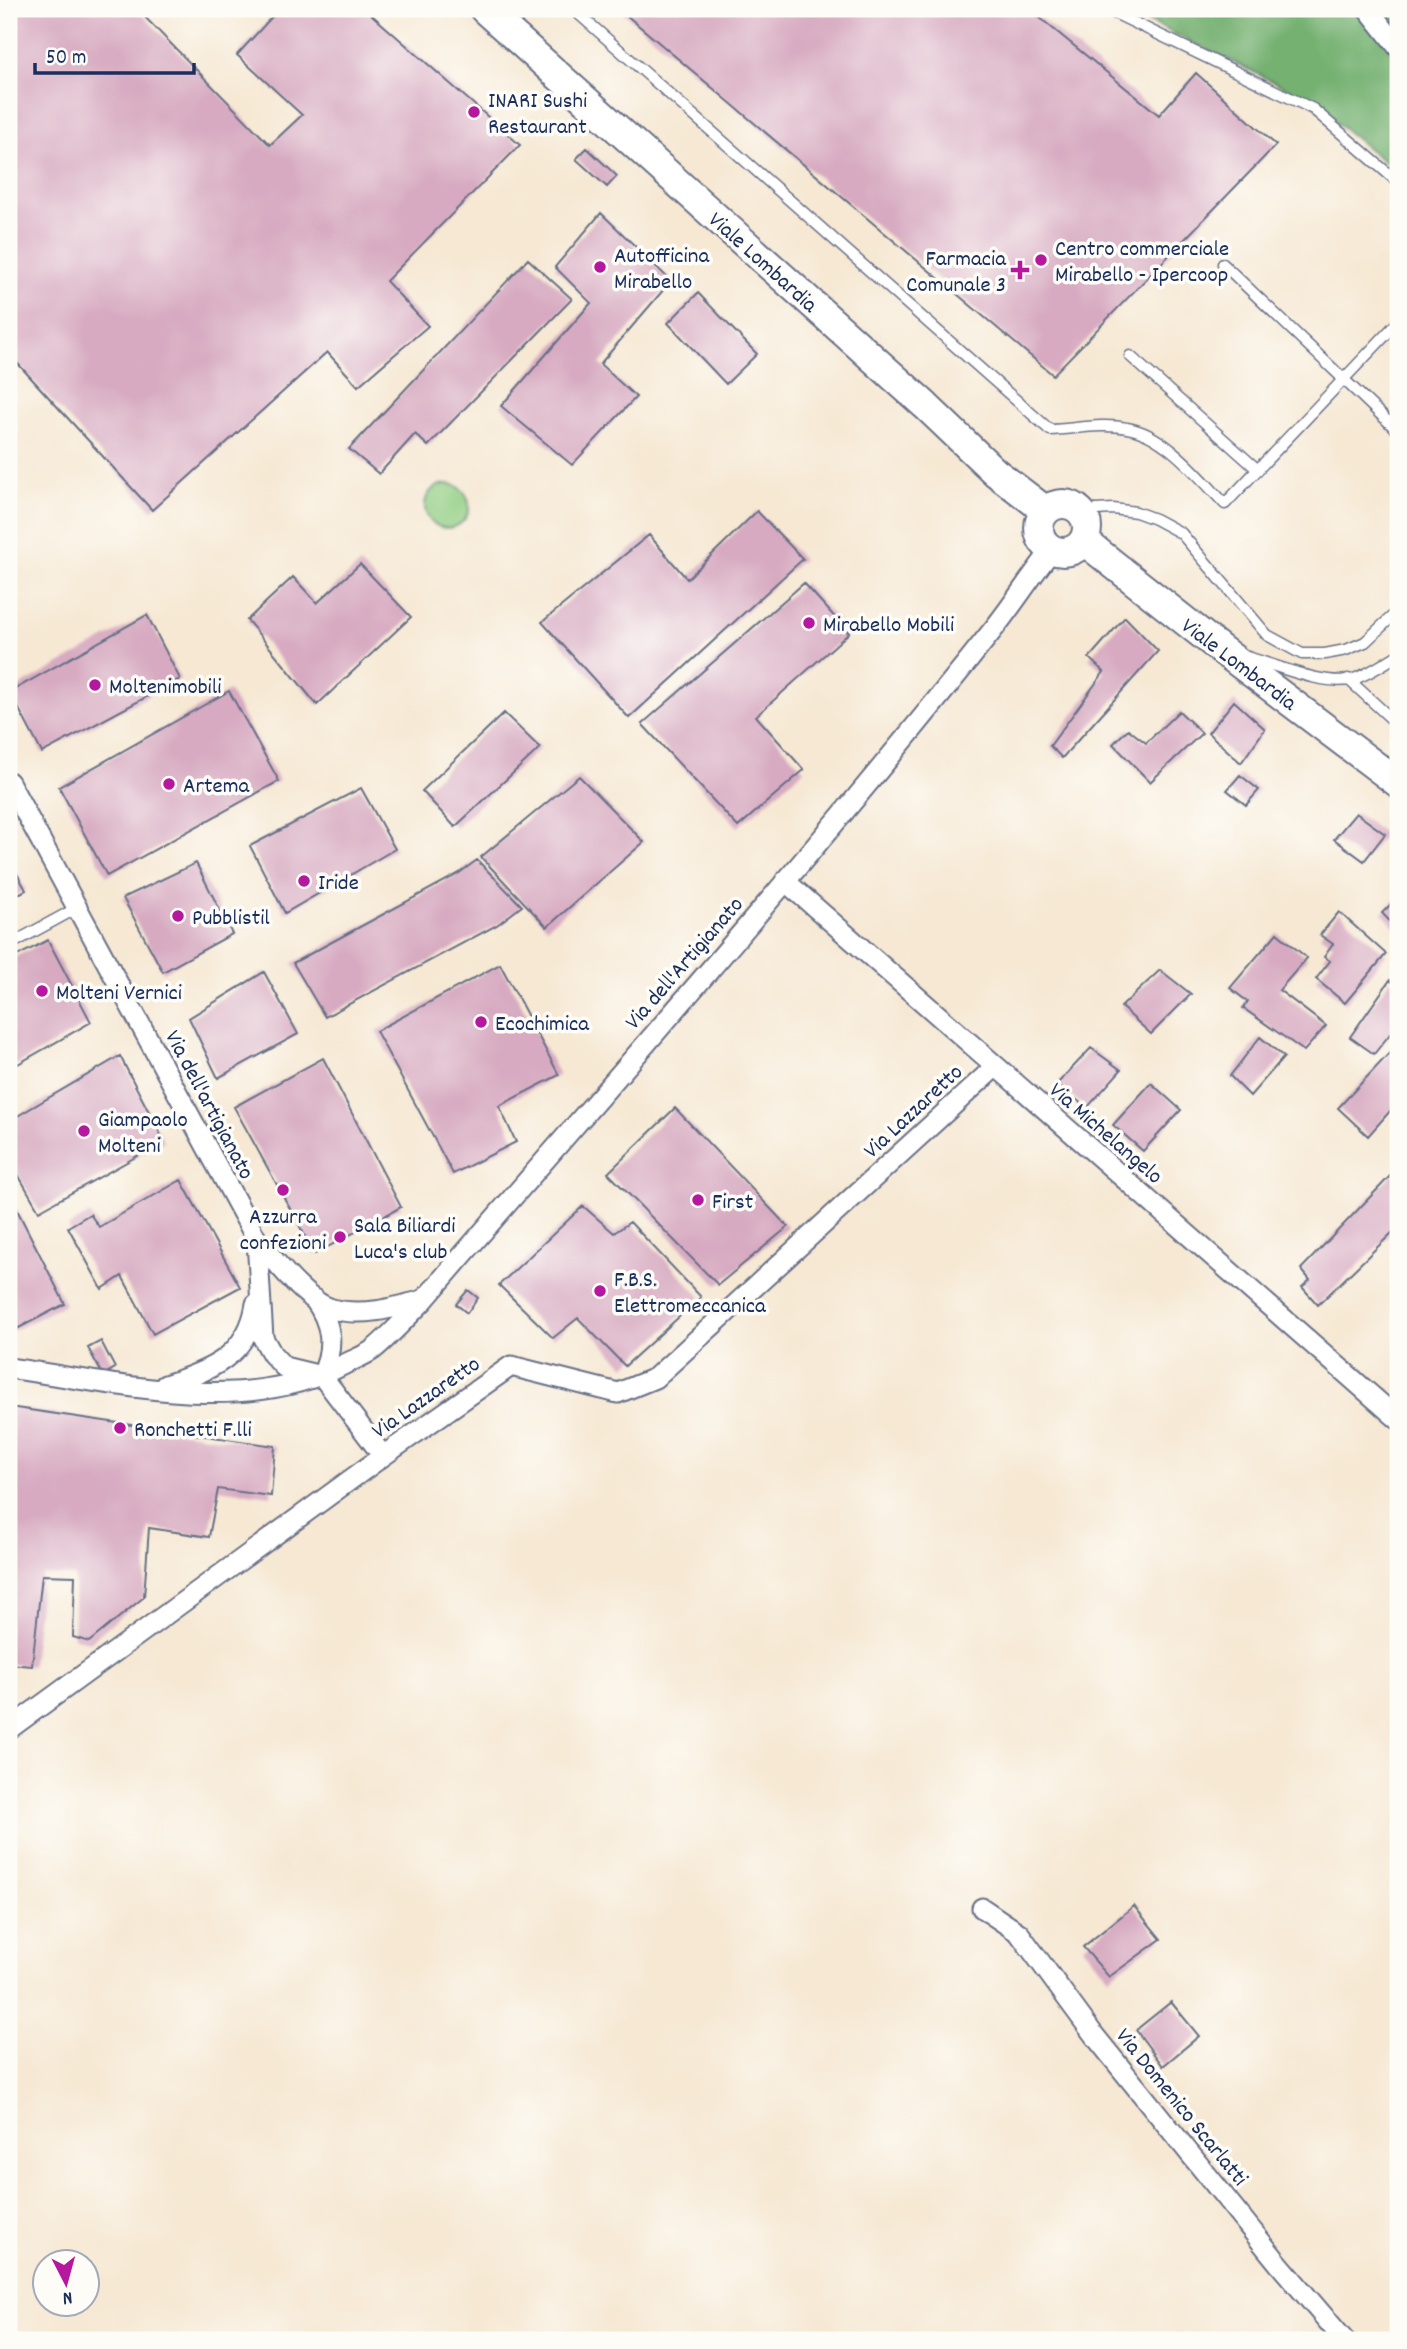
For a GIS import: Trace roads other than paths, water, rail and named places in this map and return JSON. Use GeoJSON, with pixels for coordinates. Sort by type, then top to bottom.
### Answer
{"type":"FeatureCollection","features":[{"type":"Feature","properties":{"kind":"main road","name":"Viale Lombardia"},"geometry":{"type":"LineString","coordinates":[[484,9],[926,406],[995,472],[1046,511]]}},
{"type":"Feature","properties":{"kind":"main road"},"geometry":{"type":"LineString","coordinates":[[1067,504],[1075,507],[1085,529],[1080,547],[1066,553],[1052,550],[1041,540],[1039,524],[1046,511],[1067,504]]}},
{"type":"Feature","properties":{"kind":"main road","name":"Viale Lombardia"},"geometry":{"type":"LineString","coordinates":[[1085,529],[1223,651],[1398,783]]}},
{"type":"Feature","properties":{"kind":"street"},"geometry":{"type":"LineString","coordinates":[[1368,9],[1398,47]]}},
{"type":"Feature","properties":{"kind":"street","name":"Via dell'Artigianato"},"geometry":{"type":"LineString","coordinates":[[9,1368],[156,1388],[224,1394],[284,1386],[322,1376],[373,1350],[424,1300],[785,881],[994,628],[1052,550]]}},
{"type":"Feature","properties":{"kind":"street","name":"Via dell'artigianato"},"geometry":{"type":"LineString","coordinates":[[9,782],[257,1240],[312,1297],[331,1309],[388,1309],[424,1300]]}},
{"type":"Feature","properties":{"kind":"street","name":"Via Michelangelo"},"geometry":{"type":"LineString","coordinates":[[785,881],[1398,1419]]}},
{"type":"Feature","properties":{"kind":"street","name":"Via Lazzaretto"},"geometry":{"type":"LineString","coordinates":[[9,1729],[511,1366],[618,1394],[655,1378],[995,1067]]}},
{"type":"Feature","properties":{"kind":"street","name":"Via dell'Artigianato"},"geometry":{"type":"LineString","coordinates":[[257,1240],[263,1338],[284,1367],[322,1376]]}},
{"type":"Feature","properties":{"kind":"street","name":"Via dell'Artigianato"},"geometry":{"type":"LineString","coordinates":[[156,1388],[206,1371],[230,1357],[254,1317],[259,1285]]}},
{"type":"Feature","properties":{"kind":"street"},"geometry":{"type":"LineString","coordinates":[[312,1297],[325,1314],[330,1337],[330,1356],[322,1376],[383,1456]]}},
{"type":"Feature","properties":{"kind":"street","name":"Via Domenico Scarlatti"},"geometry":{"type":"LineString","coordinates":[[982,1908],[1019,1933],[1094,2035],[1279,2264],[1345,2340]]}},
{"type":"Feature","properties":{"kind":"lane"},"geometry":{"type":"LineString","coordinates":[[573,9],[1050,430],[1126,427],[1151,434],[1190,468],[1225,504],[1398,322]]}},
{"type":"Feature","properties":{"kind":"lane"},"geometry":{"type":"LineString","coordinates":[[1106,9],[1313,109],[1398,183]]}},
{"type":"Feature","properties":{"kind":"lane"},"geometry":{"type":"LineString","coordinates":[[1223,264],[1398,431]]}},
{"type":"Feature","properties":{"kind":"lane"},"geometry":{"type":"LineString","coordinates":[[1130,356],[1258,470]]}},
{"type":"Feature","properties":{"kind":"lane"},"geometry":{"type":"LineString","coordinates":[[1085,529],[1096,510],[1113,509],[1136,512],[1181,533],[1267,635],[1302,654],[1346,650],[1364,642],[1398,611]]}},
{"type":"Feature","properties":{"kind":"lane"},"geometry":{"type":"LineString","coordinates":[[1223,651],[1321,678],[1348,680],[1398,655]]}},
{"type":"Feature","properties":{"kind":"lane"},"geometry":{"type":"LineString","coordinates":[[1348,680],[1398,725]]}},
{"type":"Feature","properties":{"kind":"lane"},"geometry":{"type":"LineString","coordinates":[[9,945],[77,908]]}},
{"type":"Feature","properties":{"kind":"place","name":"INARI Sushi Restaurant"},"geometry":{"type":"Point","coordinates":[474,112]}},
{"type":"Feature","properties":{"kind":"place","name":"Centro commerciale Mirabello - Ipercoop"},"geometry":{"type":"Point","coordinates":[1041,260]}},
{"type":"Feature","properties":{"kind":"place","name":"Autofficina Mirabello"},"geometry":{"type":"Point","coordinates":[600,267]}},
{"type":"Feature","properties":{"kind":"place","name":"Farmacia Comunale 3"},"geometry":{"type":"Point","coordinates":[1020,270]}},
{"type":"Feature","properties":{"kind":"place","name":"Mirabello Mobili"},"geometry":{"type":"Point","coordinates":[809,623]}},
{"type":"Feature","properties":{"kind":"place","name":"Moltenimobili"},"geometry":{"type":"Point","coordinates":[95,685]}},
{"type":"Feature","properties":{"kind":"place","name":"Artema"},"geometry":{"type":"Point","coordinates":[169,784]}},
{"type":"Feature","properties":{"kind":"place","name":"Iride"},"geometry":{"type":"Point","coordinates":[304,881]}},
{"type":"Feature","properties":{"kind":"place","name":"Pubblistil"},"geometry":{"type":"Point","coordinates":[178,916]}},
{"type":"Feature","properties":{"kind":"place","name":"Molteni Vernici"},"geometry":{"type":"Point","coordinates":[42,991]}},
{"type":"Feature","properties":{"kind":"place","name":"Ecochimica"},"geometry":{"type":"Point","coordinates":[481,1022]}},
{"type":"Feature","properties":{"kind":"place","name":"Giampaolo Molteni"},"geometry":{"type":"Point","coordinates":[84,1131]}},
{"type":"Feature","properties":{"kind":"place","name":"Azzurra confezioni"},"geometry":{"type":"Point","coordinates":[283,1190]}},
{"type":"Feature","properties":{"kind":"place","name":"First"},"geometry":{"type":"Point","coordinates":[698,1200]}},
{"type":"Feature","properties":{"kind":"place","name":"Sala Biliardi Luca's club"},"geometry":{"type":"Point","coordinates":[340,1237]}},
{"type":"Feature","properties":{"kind":"place","name":"F.B.S. Elettromeccanica"},"geometry":{"type":"Point","coordinates":[600,1291]}},
{"type":"Feature","properties":{"kind":"place","name":"Ronchetti F.lli"},"geometry":{"type":"Point","coordinates":[120,1428]}}]}
